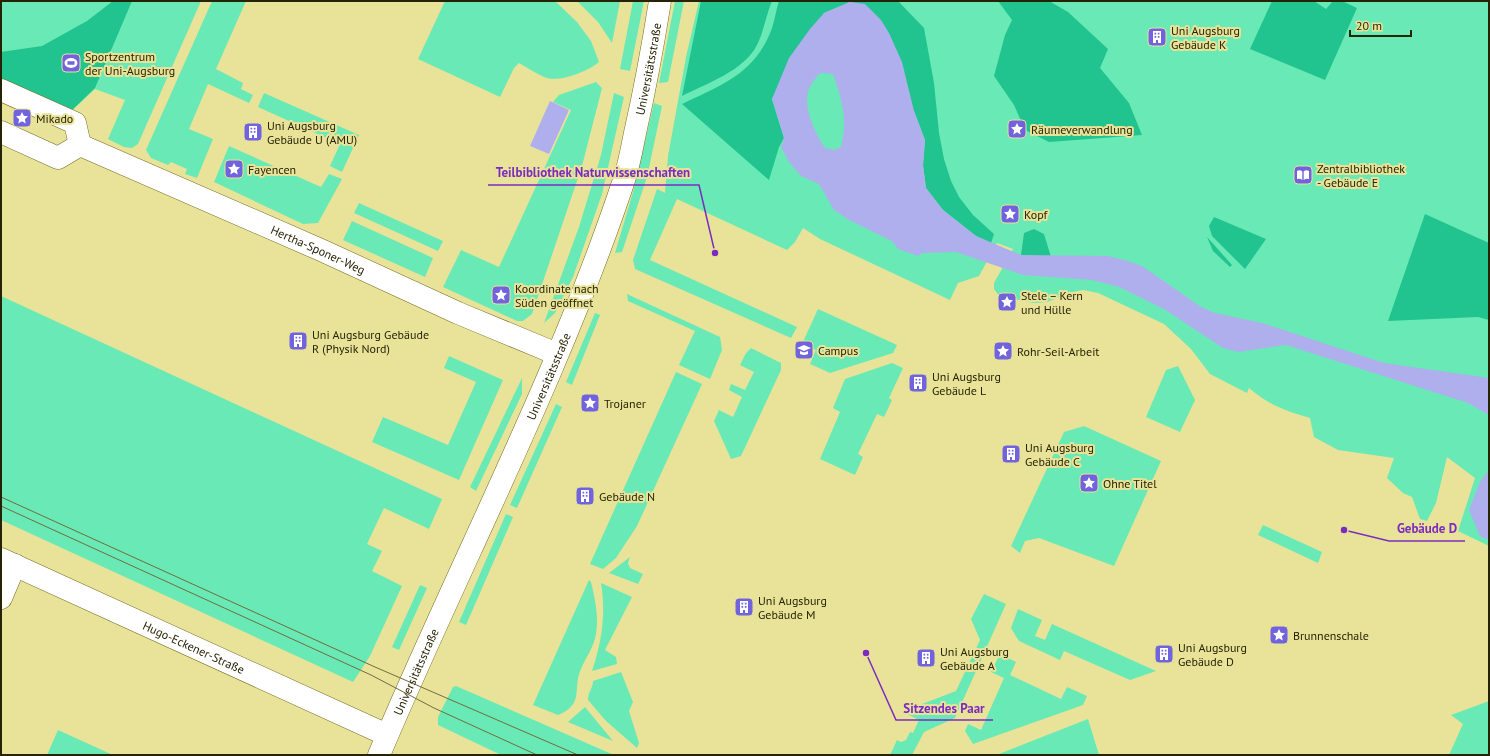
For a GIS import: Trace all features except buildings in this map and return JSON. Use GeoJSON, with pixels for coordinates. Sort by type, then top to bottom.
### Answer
{"type":"FeatureCollection","features":[{"type":"Feature","properties":{"kind":"street","name":"Universitätsstraße"},"geometry":{"type":"LineString","coordinates":[[379,755],[415,668],[493,502],[557,354],[625,178],[645,89],[660,1]]}},
{"type":"Feature","properties":{"kind":"street"},"geometry":{"type":"LineString","coordinates":[[1,90],[75,123],[80,145],[58,158],[1,132]]}},
{"type":"Feature","properties":{"kind":"street","name":"Hertha-Sponer-Weg"},"geometry":{"type":"LineString","coordinates":[[80,145],[321,250],[458,313],[557,354]]}},
{"type":"Feature","properties":{"kind":"street"},"geometry":{"type":"LineString","coordinates":[[1,598],[8,562]]}},
{"type":"Feature","properties":{"kind":"street","name":"Hugo-Eckener-Straße"},"geometry":{"type":"LineString","coordinates":[[8,562],[388,735]]}},
{"type":"Feature","properties":{"kind":"green space","name":"Sportzentrum der Uni-Augsburg"},"geometry":{"type":"Polygon","coordinates":[[[1,1],[201,1],[138,144],[132,148],[124,147],[108,139],[125,100],[95,89],[67,115],[1,84],[1,1]]]}},
{"type":"Feature","properties":{"kind":"green space"},"geometry":{"type":"Polygon","coordinates":[[[113,1],[132,1],[95,88],[67,115],[1,84],[1,52],[42,46],[87,21],[113,1]]]}},
{"type":"Feature","properties":{"kind":"green space"},"geometry":{"type":"Polygon","coordinates":[[[212,1],[246,1],[216,69],[243,83],[241,89],[253,95],[249,103],[208,84],[189,129],[213,139],[197,178],[185,174],[187,169],[171,162],[168,165],[151,158],[146,150],[212,1]]]}},
{"type":"Feature","properties":{"kind":"green space"},"geometry":{"type":"Polygon","coordinates":[[[445,1],[555,1],[577,22],[591,41],[599,62],[574,75],[553,79],[540,75],[519,63],[514,68],[500,97],[418,59],[445,1]]]}},
{"type":"Feature","properties":{"kind":"green space"},"geometry":{"type":"Polygon","coordinates":[[[577,1],[620,1],[612,43],[598,22],[577,1]]]}},
{"type":"Feature","properties":{"kind":"green space"},"geometry":{"type":"Polygon","coordinates":[[[633,1],[644,1],[630,71],[620,69],[633,1]]]}},
{"type":"Feature","properties":{"kind":"green space"},"geometry":{"type":"Polygon","coordinates":[[[675,1],[684,1],[668,82],[659,83],[675,1]]]}},
{"type":"Feature","properties":{"kind":"green space"},"geometry":{"type":"Polygon","coordinates":[[[699,1],[1489,1],[1489,546],[1458,531],[1475,478],[1447,457],[1436,503],[1427,521],[1420,519],[1412,497],[1403,493],[1387,478],[1394,458],[1338,450],[1314,437],[1310,418],[1278,407],[1263,399],[1249,388],[1247,393],[1210,374],[1191,349],[1164,324],[1098,293],[1083,290],[1073,292],[1047,302],[1034,303],[999,296],[994,289],[994,283],[1013,249],[997,243],[979,276],[958,283],[950,300],[820,239],[803,228],[795,242],[787,250],[677,199],[650,260],[797,327],[791,338],[635,269],[633,260],[657,189],[665,193],[668,156],[686,57],[699,1]]]}},
{"type":"Feature","properties":{"kind":"green space"},"geometry":{"type":"Polygon","coordinates":[[[701,1],[772,1],[759,40],[751,54],[734,69],[682,96],[701,1]]]}},
{"type":"Feature","properties":{"kind":"green space"},"geometry":{"type":"Polygon","coordinates":[[[779,1],[898,1],[924,28],[934,83],[939,133],[944,159],[951,181],[959,197],[973,215],[994,234],[991,243],[976,236],[943,210],[926,188],[923,165],[925,140],[914,111],[850,2],[824,13],[772,99],[784,138],[779,147],[769,180],[682,104],[724,83],[747,67],[757,56],[765,43],[772,28],[779,1]]]}},
{"type":"Feature","properties":{"kind":"green space"},"geometry":{"type":"Polygon","coordinates":[[[998,1],[1049,1],[1068,12],[1108,49],[1100,68],[1129,103],[1142,135],[1049,142],[1025,130],[1014,105],[994,76],[1005,35],[1012,20],[998,1]]]}},
{"type":"Feature","properties":{"kind":"green space"},"geometry":{"type":"Polygon","coordinates":[[[1272,1],[1314,1],[1326,9],[1333,1],[1342,1],[1357,8],[1325,80],[1250,49],[1272,1]]]}},
{"type":"Feature","properties":{"kind":"green space"},"geometry":{"type":"Polygon","coordinates":[[[596,82],[602,88],[582,166],[532,314],[523,321],[517,321],[443,287],[461,250],[499,267],[571,110],[553,102],[559,95],[596,82]]]}},
{"type":"Feature","properties":{"kind":"green space"},"geometry":{"type":"Polygon","coordinates":[[[264,93],[359,135],[342,172],[330,166],[340,144],[258,107],[264,93]]]}},
{"type":"Feature","properties":{"kind":"green space"},"geometry":{"type":"Polygon","coordinates":[[[614,93],[624,97],[602,194],[573,277],[555,313],[544,323],[579,227],[601,155],[614,93]]]}},
{"type":"Feature","properties":{"kind":"green space"},"geometry":{"type":"Polygon","coordinates":[[[654,103],[662,106],[647,177],[622,252],[615,253],[633,192],[654,103]]]}},
{"type":"Feature","properties":{"kind":"green space"},"geometry":{"type":"Polygon","coordinates":[[[229,146],[321,187],[329,174],[342,179],[318,223],[303,224],[214,182],[229,146]]]}},
{"type":"Feature","properties":{"kind":"green space"},"geometry":{"type":"Polygon","coordinates":[[[359,203],[443,241],[438,251],[354,213],[359,203]]]}},
{"type":"Feature","properties":{"kind":"green space"},"geometry":{"type":"Polygon","coordinates":[[[1425,214],[1489,243],[1489,320],[1478,317],[1388,321],[1425,214]]]}},
{"type":"Feature","properties":{"kind":"green space"},"geometry":{"type":"Polygon","coordinates":[[[1214,217],[1266,239],[1245,269],[1212,236],[1209,226],[1214,217]]]}},
{"type":"Feature","properties":{"kind":"green space"},"geometry":{"type":"Polygon","coordinates":[[[352,221],[433,258],[425,277],[343,240],[352,221]]]}},
{"type":"Feature","properties":{"kind":"green space"},"geometry":{"type":"Polygon","coordinates":[[[1034,229],[1044,234],[1051,257],[1021,255],[1024,233],[1034,229]]]}},
{"type":"Feature","properties":{"kind":"green space"},"geometry":{"type":"Polygon","coordinates":[[[1207,237],[1232,265],[1230,267],[1213,251],[1207,237]]]}},
{"type":"Feature","properties":{"kind":"green space"},"geometry":{"type":"Polygon","coordinates":[[[627,294],[720,337],[722,350],[710,379],[679,365],[695,331],[628,301],[627,294]]]}},
{"type":"Feature","properties":{"kind":"green space"},"geometry":{"type":"Polygon","coordinates":[[[1,296],[442,499],[429,529],[384,508],[367,544],[382,551],[372,571],[402,586],[370,656],[353,682],[1,520],[1,296]]]}},
{"type":"Feature","properties":{"kind":"green space"},"geometry":{"type":"Polygon","coordinates":[[[818,309],[897,345],[893,353],[830,373],[810,364],[816,350],[802,344],[818,309]]]}},
{"type":"Feature","properties":{"kind":"green space"},"geometry":{"type":"Polygon","coordinates":[[[595,313],[600,315],[572,385],[566,382],[595,313]]]}},
{"type":"Feature","properties":{"kind":"green space"},"geometry":{"type":"Polygon","coordinates":[[[751,348],[781,363],[781,370],[741,456],[731,459],[714,421],[719,410],[733,417],[742,397],[729,390],[731,384],[745,390],[754,372],[740,365],[746,353],[751,348]]]}},
{"type":"Feature","properties":{"kind":"green space"},"geometry":{"type":"Polygon","coordinates":[[[449,356],[503,380],[459,480],[372,442],[383,417],[448,445],[476,382],[444,368],[449,356]]]}},
{"type":"Feature","properties":{"kind":"green space"},"geometry":{"type":"Polygon","coordinates":[[[892,363],[903,368],[889,398],[892,400],[884,417],[877,414],[858,454],[863,457],[855,475],[820,459],[840,412],[833,408],[845,379],[892,363]]]}},
{"type":"Feature","properties":{"kind":"green space"},"geometry":{"type":"Polygon","coordinates":[[[1178,366],[1195,400],[1180,432],[1146,417],[1166,370],[1178,366]]]}},
{"type":"Feature","properties":{"kind":"green space"},"geometry":{"type":"Polygon","coordinates":[[[676,372],[702,384],[637,526],[616,558],[603,569],[590,564],[676,372]]]}},
{"type":"Feature","properties":{"kind":"green space"},"geometry":{"type":"Polygon","coordinates":[[[522,378],[522,394],[476,491],[470,487],[522,378]]]}},
{"type":"Feature","properties":{"kind":"green space"},"geometry":{"type":"Polygon","coordinates":[[[556,404],[562,407],[517,508],[510,505],[556,404]]]}},
{"type":"Feature","properties":{"kind":"green space"},"geometry":{"type":"Polygon","coordinates":[[[1084,426],[1161,461],[1114,566],[1039,538],[1025,541],[1020,553],[1011,546],[1064,432],[1084,426]]]}},
{"type":"Feature","properties":{"kind":"green space"},"geometry":{"type":"Polygon","coordinates":[[[506,514],[513,517],[466,625],[459,622],[506,514]]]}},
{"type":"Feature","properties":{"kind":"green space"},"geometry":{"type":"Polygon","coordinates":[[[1263,525],[1322,552],[1318,563],[1258,535],[1263,525]]]}},
{"type":"Feature","properties":{"kind":"green space"},"geometry":{"type":"Polygon","coordinates":[[[630,557],[628,563],[630,568],[643,574],[638,584],[609,573],[630,557]]]}},
{"type":"Feature","properties":{"kind":"green space"},"geometry":{"type":"Polygon","coordinates":[[[589,580],[591,582],[596,608],[597,628],[595,639],[581,669],[577,683],[575,701],[566,711],[558,715],[533,705],[589,580]]]}},
{"type":"Feature","properties":{"kind":"green space"},"geometry":{"type":"Polygon","coordinates":[[[601,583],[632,597],[605,650],[616,657],[617,664],[592,671],[601,638],[603,606],[601,583]]]}},
{"type":"Feature","properties":{"kind":"green space"},"geometry":{"type":"Polygon","coordinates":[[[420,585],[427,588],[399,650],[392,647],[420,585]]]}},
{"type":"Feature","properties":{"kind":"green space"},"geometry":{"type":"Polygon","coordinates":[[[984,594],[1006,604],[955,718],[924,732],[912,755],[890,755],[897,740],[901,742],[906,740],[910,732],[913,733],[919,720],[907,714],[912,704],[917,706],[956,691],[980,640],[971,619],[984,594]]]}},
{"type":"Feature","properties":{"kind":"green space"},"geometry":{"type":"Polygon","coordinates":[[[1018,609],[1042,620],[1035,636],[1045,640],[1052,624],[1156,671],[1130,680],[1064,651],[1060,660],[1019,641],[1011,628],[1018,609]]]}},
{"type":"Feature","properties":{"kind":"green space"},"geometry":{"type":"Polygon","coordinates":[[[1000,654],[1016,662],[1010,675],[1061,699],[1067,687],[1087,696],[1083,705],[973,744],[965,731],[968,724],[981,730],[1004,678],[991,672],[1000,654]]]}},
{"type":"Feature","properties":{"kind":"green space"},"geometry":{"type":"Polygon","coordinates":[[[621,672],[633,702],[629,711],[639,743],[637,748],[606,721],[588,700],[593,681],[621,672]]]}},
{"type":"Feature","properties":{"kind":"green space"},"geometry":{"type":"Polygon","coordinates":[[[456,686],[614,755],[501,755],[438,725],[438,717],[453,687],[456,686]]]}},
{"type":"Feature","properties":{"kind":"green space"},"geometry":{"type":"Polygon","coordinates":[[[1489,701],[1489,755],[1449,755],[1463,724],[1451,715],[1489,701]]]}},
{"type":"Feature","properties":{"kind":"green space"},"geometry":{"type":"Polygon","coordinates":[[[585,707],[613,741],[568,722],[585,707]]]}},
{"type":"Feature","properties":{"kind":"green space"},"geometry":{"type":"Polygon","coordinates":[[[1088,719],[1099,755],[998,755],[999,754],[1088,719]]]}},
{"type":"Feature","properties":{"kind":"green space"},"geometry":{"type":"Polygon","coordinates":[[[58,730],[113,755],[47,755],[58,730]]]}},
{"type":"Feature","properties":{"kind":"water"},"geometry":{"type":"Polygon","coordinates":[[[850,2],[865,4],[881,20],[889,33],[902,62],[914,111],[925,140],[923,165],[926,188],[943,210],[976,236],[1021,255],[1108,256],[1128,261],[1142,266],[1201,307],[1215,313],[1262,323],[1384,363],[1489,378],[1489,415],[1468,403],[1286,345],[1238,352],[1223,348],[1164,309],[1119,287],[1092,280],[1023,275],[956,252],[922,253],[918,256],[898,249],[892,241],[849,220],[834,210],[819,184],[801,176],[789,162],[781,147],[784,138],[772,99],[789,58],[810,29],[824,13],[850,2]],[[820,73],[810,87],[807,96],[807,104],[808,112],[821,142],[825,148],[834,150],[841,147],[844,119],[839,93],[833,74],[820,73]]]}},
{"type":"Feature","properties":{"kind":"water"},"geometry":{"type":"Polygon","coordinates":[[[550,101],[569,110],[549,154],[530,146],[550,101]]]}},
{"type":"Feature","properties":{"kind":"water"},"geometry":{"type":"Polygon","coordinates":[[[1489,470],[1489,540],[1480,536],[1469,510],[1480,482],[1489,470]]]}},
{"type":"Feature","properties":{"kind":"tram line"},"geometry":{"type":"LineString","coordinates":[[1,497],[375,667],[578,755]]}},
{"type":"Feature","properties":{"kind":"tram line"},"geometry":{"type":"LineString","coordinates":[[1,506],[371,675],[434,708],[537,755]]}},
{"type":"Feature","properties":{"kind":"place","name":"Uni Augsburg Gebäude K"},"geometry":{"type":"Point","coordinates":[1157,37]}},
{"type":"Feature","properties":{"kind":"place","name":"Sportzentrum der Uni-Augsburg"},"geometry":{"type":"Point","coordinates":[71,63]}},
{"type":"Feature","properties":{"kind":"place","name":"Mikado"},"geometry":{"type":"Point","coordinates":[22,118]}},
{"type":"Feature","properties":{"kind":"place","name":"Räumeverwandlung"},"geometry":{"type":"Point","coordinates":[1017,129]}},
{"type":"Feature","properties":{"kind":"place","name":"Uni Augsburg Gebäude U (AMU)"},"geometry":{"type":"Point","coordinates":[253,132]}},
{"type":"Feature","properties":{"kind":"place","name":"Fayencen"},"geometry":{"type":"Point","coordinates":[234,169]}},
{"type":"Feature","properties":{"kind":"place","name":"Zentralbibliothek - Gebäude E"},"geometry":{"type":"Point","coordinates":[1303,175]}},
{"type":"Feature","properties":{"kind":"place","name":"Kopf"},"geometry":{"type":"Point","coordinates":[1010,214]}},
{"type":"Feature","properties":{"kind":"place","name":"Teilbibliothek Naturwissenschaften"},"geometry":{"type":"Point","coordinates":[715,253]}},
{"type":"Feature","properties":{"kind":"place","name":"Koordinate nach Süden geöffnet"},"geometry":{"type":"Point","coordinates":[501,295]}},
{"type":"Feature","properties":{"kind":"place","name":"Stele – Kern und Hülle"},"geometry":{"type":"Point","coordinates":[1007,302]}},
{"type":"Feature","properties":{"kind":"place","name":"Uni Augsburg Gebäude R (Physik Nord)"},"geometry":{"type":"Point","coordinates":[298,341]}},
{"type":"Feature","properties":{"kind":"place","name":"Campus"},"geometry":{"type":"Point","coordinates":[804,350]}},
{"type":"Feature","properties":{"kind":"place","name":"Rohr-Seil-Arbeit"},"geometry":{"type":"Point","coordinates":[1003,351]}},
{"type":"Feature","properties":{"kind":"place","name":"Uni Augsburg Gebäude L"},"geometry":{"type":"Point","coordinates":[918,383]}},
{"type":"Feature","properties":{"kind":"place","name":"Trojaner"},"geometry":{"type":"Point","coordinates":[590,403]}},
{"type":"Feature","properties":{"kind":"place","name":"Uni Augsburg Gebäude C"},"geometry":{"type":"Point","coordinates":[1011,454]}},
{"type":"Feature","properties":{"kind":"place","name":"Ohne Titel"},"geometry":{"type":"Point","coordinates":[1089,483]}},
{"type":"Feature","properties":{"kind":"place","name":"Gebäude N"},"geometry":{"type":"Point","coordinates":[585,496]}},
{"type":"Feature","properties":{"kind":"place","name":"Gebäude D"},"geometry":{"type":"Point","coordinates":[1344,530]}},
{"type":"Feature","properties":{"kind":"place","name":"Uni Augsburg Gebäude M"},"geometry":{"type":"Point","coordinates":[744,607]}},
{"type":"Feature","properties":{"kind":"place","name":"Brunnenschale"},"geometry":{"type":"Point","coordinates":[1279,635]}},
{"type":"Feature","properties":{"kind":"place","name":"Sitzendes Paar"},"geometry":{"type":"Point","coordinates":[866,653]}},
{"type":"Feature","properties":{"kind":"place","name":"Uni Augsburg Gebäude D"},"geometry":{"type":"Point","coordinates":[1164,654]}},
{"type":"Feature","properties":{"kind":"place","name":"Uni Augsburg Gebäude A"},"geometry":{"type":"Point","coordinates":[926,658]}}]}
